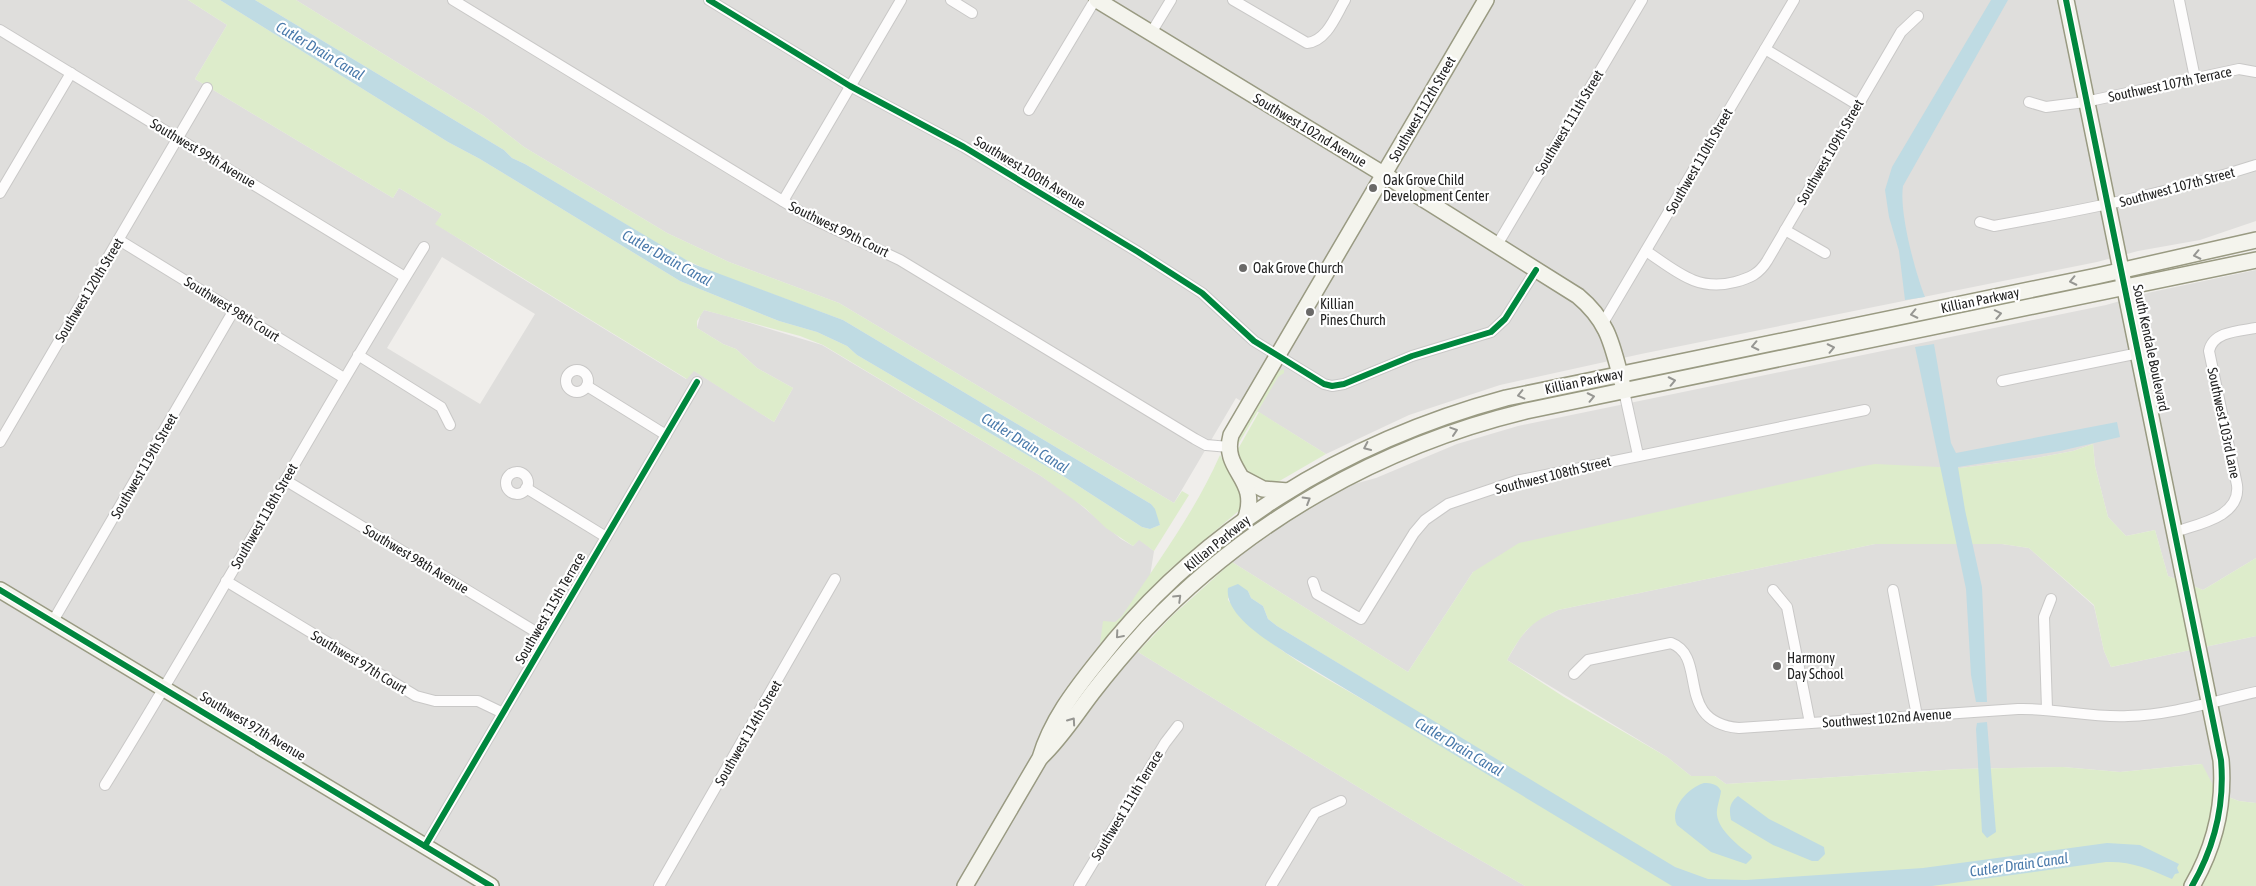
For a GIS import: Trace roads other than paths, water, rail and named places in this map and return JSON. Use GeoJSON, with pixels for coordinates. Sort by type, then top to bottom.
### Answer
{"type":"FeatureCollection","features":[{"type":"Feature","properties":{"kind":"main road","name":"Southwest 102nd Avenue"},"geometry":{"type":"LineString","coordinates":[[1096,0],[1384,174],[1578,296],[1603,323],[1610,335],[1624,391]]}},
{"type":"Feature","properties":{"kind":"main road","name":"Southwest 112th Street"},"geometry":{"type":"LineString","coordinates":[[1229,447],[1234,429],[1276,355],[1486,0]]}},
{"type":"Feature","properties":{"kind":"main road","name":"South Kendale Boulevard"},"geometry":{"type":"LineString","coordinates":[[2066,0],[2106,206],[2140,353],[2221,760],[2222,796],[2213,842],[2192,886]]}},
{"type":"Feature","properties":{"kind":"main road","name":"Killian Parkway"},"geometry":{"type":"LineString","coordinates":[[965,886],[1040,758],[1047,734],[1063,709],[1120,635],[1174,578],[1245,520],[1288,491],[1362,450],[1452,414],[1512,396],[2209,252],[2256,240]]}},
{"type":"Feature","properties":{"kind":"main road","name":"Killian Parkway"},"geometry":{"type":"LineString","coordinates":[[1040,758],[1058,740],[1112,669],[1160,615],[1226,556],[1292,509],[1356,472],[1445,434],[1526,411],[2256,260]]}},
{"type":"Feature","properties":{"kind":"main road"},"geometry":{"type":"LineString","coordinates":[[1229,447],[1232,462],[1244,479],[1250,499],[1245,520]]}},
{"type":"Feature","properties":{"kind":"main road"},"geometry":{"type":"LineString","coordinates":[[1244,479],[1262,489],[1288,491]]}},
{"type":"Feature","properties":{"kind":"main road","name":"Southwest 97th Avenue"},"geometry":{"type":"LineString","coordinates":[[0,590],[164,687],[491,886]]}},
{"type":"Feature","properties":{"kind":"street","name":"Southwest 99th Court"},"geometry":{"type":"LineString","coordinates":[[453,0],[810,217],[907,264],[1195,439],[1206,445],[1229,447]]}},
{"type":"Feature","properties":{"kind":"street","name":"Southwest 100th Avenue"},"geometry":{"type":"LineString","coordinates":[[709,0],[850,86],[964,147],[1196,289],[1212,301],[1245,334],[1324,384],[1332,386],[1344,384],[1412,356],[1491,332],[1505,319],[1536,270]]}},
{"type":"Feature","properties":{"kind":"street"},"geometry":{"type":"LineString","coordinates":[[783,201],[900,0]]}},
{"type":"Feature","properties":{"kind":"street"},"geometry":{"type":"LineString","coordinates":[[951,0],[972,13]]}},
{"type":"Feature","properties":{"kind":"street"},"geometry":{"type":"LineString","coordinates":[[1029,110],[1096,0]]}},
{"type":"Feature","properties":{"kind":"street"},"geometry":{"type":"LineString","coordinates":[[1151,33],[1171,0]]}},
{"type":"Feature","properties":{"kind":"street"},"geometry":{"type":"LineString","coordinates":[[1233,0],[1303,42],[1313,42],[1324,35],[1345,0]]}},
{"type":"Feature","properties":{"kind":"street","name":"Southwest 111th Street"},"geometry":{"type":"LineString","coordinates":[[1497,245],[1642,0]]}},
{"type":"Feature","properties":{"kind":"street","name":"Southwest 110th Street"},"geometry":{"type":"LineString","coordinates":[[1603,323],[1794,0]]}},
{"type":"Feature","properties":{"kind":"street"},"geometry":{"type":"LineString","coordinates":[[2179,0],[2195,78]]}},
{"type":"Feature","properties":{"kind":"street","name":"Southwest 109th Street"},"geometry":{"type":"LineString","coordinates":[[1646,251],[1701,284],[1716,286],[1737,282],[1750,278],[1760,271],[1903,29],[1918,16]]}},
{"type":"Feature","properties":{"kind":"street","name":"Southwest 99th Avenue"},"geometry":{"type":"LineString","coordinates":[[0,30],[405,276]]}},
{"type":"Feature","properties":{"kind":"street"},"geometry":{"type":"LineString","coordinates":[[1765,49],[1858,105]]}},
{"type":"Feature","properties":{"kind":"street","name":"Southwest 107th Terrace"},"geometry":{"type":"LineString","coordinates":[[2029,102],[2046,107],[2085,102],[2239,69],[2255,71]]}},
{"type":"Feature","properties":{"kind":"street"},"geometry":{"type":"LineString","coordinates":[[0,194],[71,73]]}},
{"type":"Feature","properties":{"kind":"street","name":"Southwest 120th Street"},"geometry":{"type":"LineString","coordinates":[[0,442],[208,88]]}},
{"type":"Feature","properties":{"kind":"street","name":"Southwest 107th Street"},"geometry":{"type":"LineString","coordinates":[[1980,222],[1994,226],[2106,206],[2201,183],[2256,165]]}},
{"type":"Feature","properties":{"kind":"street"},"geometry":{"type":"LineString","coordinates":[[1785,230],[1825,253]]}},
{"type":"Feature","properties":{"kind":"street","name":"Southwest 98th Court"},"geometry":{"type":"LineString","coordinates":[[119,240],[344,378]]}},
{"type":"Feature","properties":{"kind":"street","name":"Southwest 118th Street"},"geometry":{"type":"LineString","coordinates":[[105,785],[344,378],[424,247]]}},
{"type":"Feature","properties":{"kind":"street","name":"Southwest 119th Street"},"geometry":{"type":"LineString","coordinates":[[53,621],[234,310]]}},
{"type":"Feature","properties":{"kind":"street","name":"Southwest 103rd Lane"},"geometry":{"type":"LineString","coordinates":[[2175,532],[2207,522],[2228,510],[2235,502],[2237,485],[2209,354],[2211,344],[2225,334],[2256,328]]}},
{"type":"Feature","properties":{"kind":"street"},"geometry":{"type":"LineString","coordinates":[[2002,381],[2140,353]]}},
{"type":"Feature","properties":{"kind":"street"},"geometry":{"type":"LineString","coordinates":[[358,355],[441,407],[450,425]]}},
{"type":"Feature","properties":{"kind":"street","name":"Southwest 115th Terrace"},"geometry":{"type":"LineString","coordinates":[[425,846],[697,382]]}},
{"type":"Feature","properties":{"kind":"street"},"geometry":{"type":"LineString","coordinates":[[587,386],[666,435]]}},
{"type":"Feature","properties":{"kind":"street","name":"Southwest 102nd Avenue"},"geometry":{"type":"LineString","coordinates":[[1624,391],[1638,455]]}},
{"type":"Feature","properties":{"kind":"street","name":"Southwest 108th Street"},"geometry":{"type":"LineString","coordinates":[[1312,582],[1317,594],[1361,619],[1414,532],[1425,520],[1448,504],[1516,481],[1865,410]]}},
{"type":"Feature","properties":{"kind":"street","name":"Southwest 98th Avenue"},"geometry":{"type":"LineString","coordinates":[[285,480],[546,638]]}},
{"type":"Feature","properties":{"kind":"street"},"geometry":{"type":"LineString","coordinates":[[526,488],[606,537]]}},
{"type":"Feature","properties":{"kind":"street","name":"Southwest 114th Street"},"geometry":{"type":"LineString","coordinates":[[658,886],[836,579]]}},
{"type":"Feature","properties":{"kind":"street","name":"Southwest 97th Court"},"geometry":{"type":"LineString","coordinates":[[226,581],[416,696],[435,701],[478,701],[502,713]]}},
{"type":"Feature","properties":{"kind":"street"},"geometry":{"type":"LineString","coordinates":[[1773,590],[1787,607],[1810,723]]}},
{"type":"Feature","properties":{"kind":"street"},"geometry":{"type":"LineString","coordinates":[[1892,590],[1917,716]]}},
{"type":"Feature","properties":{"kind":"street"},"geometry":{"type":"LineString","coordinates":[[2046,709],[2044,617],[2051,599]]}},
{"type":"Feature","properties":{"kind":"street","name":"Southwest 102nd Avenue"},"geometry":{"type":"LineString","coordinates":[[1574,674],[1588,660],[1670,643],[1680,647],[1687,655],[1696,700],[1705,713],[1713,720],[1739,728],[2046,709],[2127,716],[2256,692]]}},
{"type":"Feature","properties":{"kind":"street","name":"Southwest 111th Terrace"},"geometry":{"type":"LineString","coordinates":[[1079,886],[1165,743],[1178,726]]}},
{"type":"Feature","properties":{"kind":"street"},"geometry":{"type":"LineString","coordinates":[[1271,886],[1315,813],[1341,801]]}},
{"type":"Feature","properties":{"kind":"water","name":"Cutler Drain Canal"},"geometry":{"type":"Polygon","coordinates":[[[220,0],[255,0],[504,150],[512,158],[693,264],[843,320],[1151,504],[1155,509],[1160,525],[1150,529],[1142,527],[1063,476],[857,355],[847,346],[817,332],[779,321],[680,281],[480,159],[448,142],[220,0]]]}},
{"type":"Feature","properties":{"kind":"water"},"geometry":{"type":"Polygon","coordinates":[[[1991,0],[2008,0],[1903,186],[1903,211],[1913,258],[1925,297],[1905,300],[1899,251],[1889,217],[1885,190],[1892,167],[1991,0]]]}},
{"type":"Feature","properties":{"kind":"water"},"geometry":{"type":"Polygon","coordinates":[[[1934,344],[1951,443],[1956,453],[2117,422],[2120,437],[2060,451],[1958,467],[1965,510],[1982,587],[1987,702],[1976,702],[1971,675],[1966,589],[1915,347],[1934,344]]]}},
{"type":"Feature","properties":{"kind":"water","name":"Cutler Drain Canal"},"geometry":{"type":"Polygon","coordinates":[[[1238,584],[1248,591],[1251,598],[1263,606],[1268,619],[1277,626],[1675,867],[1708,879],[1746,880],[1923,868],[2107,843],[2140,845],[2179,864],[2177,868],[2179,873],[2175,874],[2172,879],[2140,866],[2106,862],[1932,886],[1672,886],[1268,641],[1248,626],[1233,608],[1228,588],[1238,584]]]}},
{"type":"Feature","properties":{"kind":"water"},"geometry":{"type":"Polygon","coordinates":[[[1987,722],[1996,832],[1987,838],[1982,832],[1976,729],[1977,723],[1987,722]]]}},
{"type":"Feature","properties":{"kind":"water"},"geometry":{"type":"Polygon","coordinates":[[[1704,783],[1714,784],[1721,791],[1717,809],[1719,821],[1726,833],[1751,855],[1752,858],[1746,864],[1711,852],[1677,825],[1675,819],[1676,812],[1682,799],[1692,789],[1704,783]]]}},
{"type":"Feature","properties":{"kind":"water"},"geometry":{"type":"Polygon","coordinates":[[[1738,796],[1769,819],[1824,847],[1825,854],[1818,861],[1812,861],[1773,845],[1731,820],[1730,807],[1738,796]]]}},
{"type":"Feature","properties":{"kind":"place","name":"Oak Grove Child Development Center"},"geometry":{"type":"Point","coordinates":[1373,188]}},
{"type":"Feature","properties":{"kind":"place","name":"Oak Grove Church"},"geometry":{"type":"Point","coordinates":[1243,268]}},
{"type":"Feature","properties":{"kind":"place","name":"Killian Pines Church"},"geometry":{"type":"Point","coordinates":[1310,312]}},
{"type":"Feature","properties":{"kind":"place","name":"Harmony Day School"},"geometry":{"type":"Point","coordinates":[1777,666]}}]}
